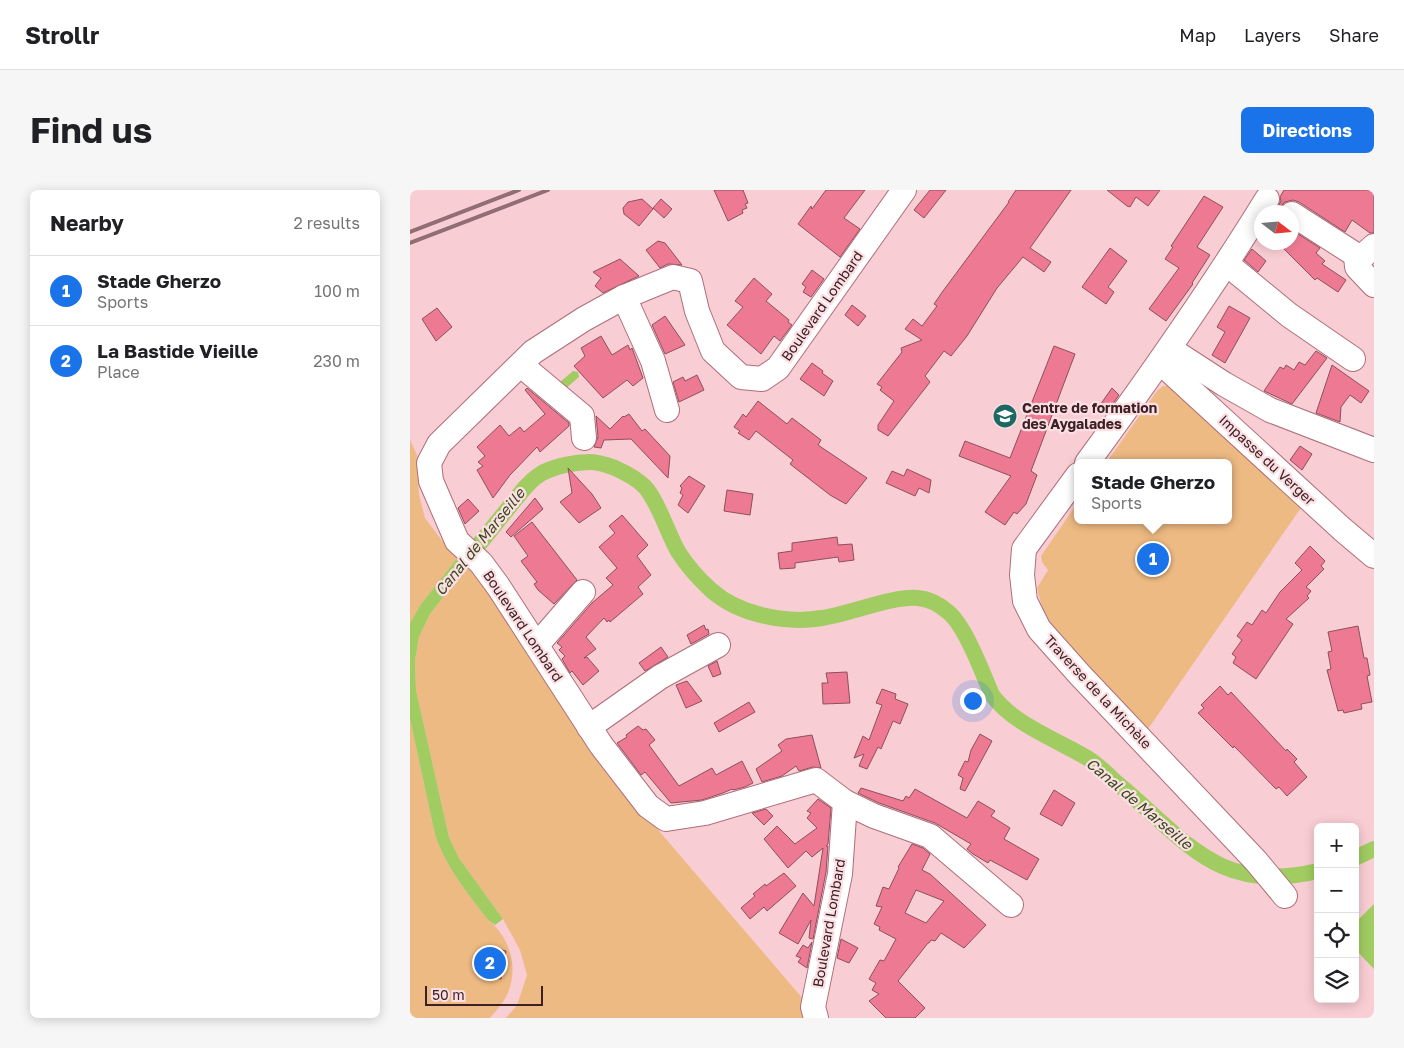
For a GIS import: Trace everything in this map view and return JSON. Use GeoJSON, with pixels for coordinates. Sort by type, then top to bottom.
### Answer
{"type":"FeatureCollection","features":[{"type":"Feature","properties":{"kind":"street","name":"Boulevard Lombard"},"geometry":{"type":"LineString","coordinates":[[816,1018],[813,1007],[840,874],[845,802],[816,780],[705,813],[666,819],[648,806],[601,745],[498,586],[481,563],[457,541],[431,481],[429,463],[439,444],[533,352],[584,319],[624,297],[673,277],[690,281],[697,312],[713,351],[741,377],[762,379],[778,368],[904,190]]}},
{"type":"Feature","properties":{"kind":"street"},"geometry":{"type":"LineString","coordinates":[[1090,459],[1165,356],[1227,264],[1260,194],[1277,205]]}},
{"type":"Feature","properties":{"kind":"street"},"geometry":{"type":"LineString","coordinates":[[1299,217],[1365,250],[1357,267],[1374,285]]}},
{"type":"Feature","properties":{"kind":"street"},"geometry":{"type":"LineString","coordinates":[[1227,264],[1289,315],[1353,359]]}},
{"type":"Feature","properties":{"kind":"street"},"geometry":{"type":"LineString","coordinates":[[624,297],[653,361],[667,410]]}},
{"type":"Feature","properties":{"kind":"street"},"geometry":{"type":"LineString","coordinates":[[1165,356],[1224,384],[1270,410],[1374,450]]}},
{"type":"Feature","properties":{"kind":"street","name":"Impasse du Verger"},"geometry":{"type":"LineString","coordinates":[[1165,356],[1342,529],[1374,556]]}},
{"type":"Feature","properties":{"kind":"street"},"geometry":{"type":"LineString","coordinates":[[521,365],[582,416],[584,438]]}},
{"type":"Feature","properties":{"kind":"street","name":"Traverse de la Michèle"},"geometry":{"type":"LineString","coordinates":[[1074,480],[1024,549],[1022,575],[1025,601],[1040,629],[1080,675],[1256,861],[1285,896]]}},
{"type":"Feature","properties":{"kind":"street"},"geometry":{"type":"LineString","coordinates":[[537,645],[583,592]]}},
{"type":"Feature","properties":{"kind":"street"},"geometry":{"type":"LineString","coordinates":[[589,727],[660,677],[718,645]]}},
{"type":"Feature","properties":{"kind":"street"},"geometry":{"type":"LineString","coordinates":[[845,802],[874,816],[930,836],[1011,905]]}},
{"type":"Feature","properties":{"kind":"shaded area"},"geometry":{"type":"Polygon","coordinates":[[[573,371],[578,372],[579,377],[565,389],[560,382],[573,371]]]}},
{"type":"Feature","properties":{"kind":"shaded area"},"geometry":{"type":"Polygon","coordinates":[[[1174,385],[1305,502],[1148,729],[1065,644],[1045,620],[1037,588],[1048,570],[1042,562],[1041,556],[1074,508],[1074,524],[1232,524],[1232,459],[1109,459],[1157,391],[1163,386],[1174,385]]]}},
{"type":"Feature","properties":{"kind":"shaded area"},"geometry":{"type":"Polygon","coordinates":[[[410,440],[417,455],[419,495],[425,518],[446,546],[459,556],[421,604],[410,623],[410,440]]]}},
{"type":"Feature","properties":{"kind":"shaded area"},"geometry":{"type":"Polygon","coordinates":[[[459,556],[470,563],[430,614],[419,637],[415,661],[416,690],[449,837],[459,858],[503,919],[495,925],[488,920],[451,869],[435,835],[410,719],[410,623],[421,604],[459,556]]]}},
{"type":"Feature","properties":{"kind":"shaded area"},"geometry":{"type":"Polygon","coordinates":[[[470,563],[617,782],[804,1000],[806,1018],[506,1018],[517,1005],[527,975],[520,950],[503,919],[459,858],[449,837],[416,690],[415,661],[419,637],[430,614],[470,563]]]}},
{"type":"Feature","properties":{"kind":"shaded area"},"geometry":{"type":"Polygon","coordinates":[[[410,719],[435,835],[445,859],[488,920],[496,927],[511,954],[511,985],[507,995],[490,1018],[410,1018],[410,719]]]}},
{"type":"Feature","properties":{"kind":"shaded area"},"geometry":{"type":"Polygon","coordinates":[[[1374,904],[1374,969],[1359,953],[1359,919],[1374,904]]]}},
{"type":"Feature","properties":{"kind":"building"},"geometry":{"type":"Polygon","coordinates":[[[714,190],[743,190],[748,203],[745,204],[747,208],[742,210],[743,213],[728,221],[714,190]]]}},
{"type":"Feature","properties":{"kind":"building"},"geometry":{"type":"Polygon","coordinates":[[[826,190],[865,190],[844,218],[860,229],[840,257],[798,224],[826,190]]]}},
{"type":"Feature","properties":{"kind":"building"},"geometry":{"type":"Polygon","coordinates":[[[930,190],[946,190],[924,218],[914,210],[930,190]]]}},
{"type":"Feature","properties":{"kind":"building"},"geometry":{"type":"Polygon","coordinates":[[[1016,190],[1071,190],[1030,248],[1051,262],[1044,272],[1023,257],[997,288],[967,336],[951,356],[944,351],[925,376],[930,382],[888,436],[878,430],[878,425],[894,401],[880,390],[882,387],[877,384],[902,352],[901,348],[922,340],[905,329],[913,319],[922,326],[937,306],[934,304],[1016,190]]]}},
{"type":"Feature","properties":{"kind":"building"},"geometry":{"type":"Polygon","coordinates":[[[1107,190],[1160,190],[1148,206],[1136,197],[1130,207],[1107,190]]]}},
{"type":"Feature","properties":{"kind":"building"},"geometry":{"type":"Polygon","coordinates":[[[1284,190],[1374,190],[1374,233],[1370,233],[1352,220],[1345,232],[1299,202],[1293,200],[1279,205],[1281,201],[1280,197],[1284,190]]]}},
{"type":"Feature","properties":{"kind":"building"},"geometry":{"type":"Polygon","coordinates":[[[1204,196],[1223,207],[1197,247],[1210,255],[1193,284],[1166,321],[1149,309],[1179,268],[1165,259],[1173,247],[1171,246],[1204,196]]]}},
{"type":"Feature","properties":{"kind":"building"},"geometry":{"type":"Polygon","coordinates":[[[642,199],[653,209],[639,226],[624,214],[623,208],[628,202],[642,199]]]}},
{"type":"Feature","properties":{"kind":"building"},"geometry":{"type":"Polygon","coordinates":[[[661,199],[672,209],[664,218],[653,208],[661,199]]]}},
{"type":"Feature","properties":{"kind":"building"},"geometry":{"type":"Polygon","coordinates":[[[1299,234],[1320,248],[1316,253],[1325,261],[1322,264],[1346,280],[1338,292],[1317,278],[1315,280],[1285,250],[1299,250],[1299,234]]]}},
{"type":"Feature","properties":{"kind":"building"},"geometry":{"type":"Polygon","coordinates":[[[658,241],[665,243],[682,265],[668,264],[660,268],[646,250],[658,241]]]}},
{"type":"Feature","properties":{"kind":"building"},"geometry":{"type":"Polygon","coordinates":[[[1110,248],[1127,261],[1108,287],[1114,292],[1106,304],[1082,287],[1110,248]]]}},
{"type":"Feature","properties":{"kind":"building"},"geometry":{"type":"Polygon","coordinates":[[[1252,249],[1266,261],[1258,272],[1244,260],[1252,249]]]}},
{"type":"Feature","properties":{"kind":"building"},"geometry":{"type":"Polygon","coordinates":[[[620,259],[639,276],[603,293],[595,286],[601,278],[593,272],[620,259]]]}},
{"type":"Feature","properties":{"kind":"building"},"geometry":{"type":"Polygon","coordinates":[[[812,270],[824,279],[811,297],[803,292],[806,287],[802,284],[812,270]]]}},
{"type":"Feature","properties":{"kind":"building"},"geometry":{"type":"Polygon","coordinates":[[[754,278],[772,294],[766,301],[789,320],[788,322],[792,325],[780,341],[774,336],[761,354],[727,325],[743,307],[735,301],[754,278]]]}},
{"type":"Feature","properties":{"kind":"building"},"geometry":{"type":"Polygon","coordinates":[[[852,305],[866,316],[858,326],[845,315],[852,305]]]}},
{"type":"Feature","properties":{"kind":"building"},"geometry":{"type":"Polygon","coordinates":[[[1229,306],[1250,318],[1225,363],[1212,355],[1225,332],[1217,327],[1229,306]]]}},
{"type":"Feature","properties":{"kind":"building"},"geometry":{"type":"Polygon","coordinates":[[[437,308],[452,327],[436,341],[422,319],[437,308]]]}},
{"type":"Feature","properties":{"kind":"building"},"geometry":{"type":"Polygon","coordinates":[[[665,316],[685,345],[665,354],[652,325],[665,316]]]}},
{"type":"Feature","properties":{"kind":"building"},"geometry":{"type":"Polygon","coordinates":[[[601,336],[612,355],[628,345],[630,350],[632,348],[643,378],[633,386],[627,380],[603,398],[574,366],[585,356],[581,348],[601,336]]]}},
{"type":"Feature","properties":{"kind":"building"},"geometry":{"type":"Polygon","coordinates":[[[1054,346],[1075,354],[1031,471],[1037,475],[1026,504],[1017,514],[1014,512],[1005,525],[985,512],[1011,476],[959,456],[965,441],[1010,458],[1054,346]]]}},
{"type":"Feature","properties":{"kind":"building"},"geometry":{"type":"Polygon","coordinates":[[[1316,351],[1327,358],[1292,404],[1264,391],[1280,367],[1284,369],[1286,365],[1294,370],[1299,362],[1305,365],[1316,351]]]}},
{"type":"Feature","properties":{"kind":"building"},"geometry":{"type":"Polygon","coordinates":[[[812,363],[833,381],[824,396],[800,379],[812,363]]]}},
{"type":"Feature","properties":{"kind":"building"},"geometry":{"type":"Polygon","coordinates":[[[1332,365],[1369,391],[1361,403],[1350,395],[1341,407],[1340,422],[1316,413],[1332,365]]]}},
{"type":"Feature","properties":{"kind":"building"},"geometry":{"type":"Polygon","coordinates":[[[697,375],[704,390],[679,402],[673,382],[683,377],[685,381],[697,375]]]}},
{"type":"Feature","properties":{"kind":"building"},"geometry":{"type":"Polygon","coordinates":[[[527,388],[569,423],[569,426],[540,452],[537,447],[510,475],[493,498],[477,470],[483,466],[478,462],[485,456],[477,447],[500,425],[509,436],[520,427],[524,432],[545,414],[525,390],[527,388]]]}},
{"type":"Feature","properties":{"kind":"building"},"geometry":{"type":"Polygon","coordinates":[[[1112,388],[1119,395],[1108,411],[1100,405],[1112,388]]]}},
{"type":"Feature","properties":{"kind":"building"},"geometry":{"type":"Polygon","coordinates":[[[758,401],[787,424],[792,418],[821,440],[818,445],[867,478],[846,504],[830,495],[790,464],[793,460],[756,431],[749,440],[738,433],[740,431],[734,427],[743,414],[746,417],[758,401]]]}},
{"type":"Feature","properties":{"kind":"building"},"geometry":{"type":"Polygon","coordinates":[[[629,414],[642,431],[645,429],[670,456],[668,478],[631,439],[604,440],[601,448],[594,447],[598,437],[596,416],[610,429],[623,416],[629,414]]]}},
{"type":"Feature","properties":{"kind":"building"},"geometry":{"type":"Polygon","coordinates":[[[1300,446],[1312,454],[1302,470],[1290,460],[1300,446]]]}},
{"type":"Feature","properties":{"kind":"building"},"geometry":{"type":"Polygon","coordinates":[[[568,468],[592,494],[601,508],[579,523],[560,502],[572,493],[568,468]]]}},
{"type":"Feature","properties":{"kind":"building"},"geometry":{"type":"Polygon","coordinates":[[[907,469],[931,480],[929,493],[919,488],[915,496],[886,483],[892,471],[904,476],[907,469]]]}},
{"type":"Feature","properties":{"kind":"building"},"geometry":{"type":"Polygon","coordinates":[[[689,476],[705,486],[688,513],[678,505],[683,495],[680,493],[682,488],[680,486],[689,476]]]}},
{"type":"Feature","properties":{"kind":"building"},"geometry":{"type":"Polygon","coordinates":[[[727,490],[753,494],[750,515],[724,511],[727,490]]]}},
{"type":"Feature","properties":{"kind":"building"},"geometry":{"type":"Polygon","coordinates":[[[535,498],[543,509],[511,537],[506,532],[535,498]]]}},
{"type":"Feature","properties":{"kind":"building"},"geometry":{"type":"Polygon","coordinates":[[[468,499],[479,511],[465,524],[458,508],[468,499]]]}},
{"type":"Feature","properties":{"kind":"building"},"geometry":{"type":"Polygon","coordinates":[[[622,515],[648,545],[637,556],[651,575],[638,587],[643,594],[610,622],[609,620],[607,622],[604,618],[586,637],[596,649],[584,658],[587,657],[599,671],[583,685],[572,671],[570,673],[562,659],[565,656],[559,650],[562,647],[557,643],[592,603],[613,585],[606,578],[617,568],[599,547],[615,533],[609,526],[622,515]]]}},
{"type":"Feature","properties":{"kind":"building"},"geometry":{"type":"Polygon","coordinates":[[[532,522],[577,580],[554,604],[534,584],[537,582],[521,561],[528,556],[514,536],[532,522]]]}},
{"type":"Feature","properties":{"kind":"building"},"geometry":{"type":"Polygon","coordinates":[[[837,537],[838,545],[852,544],[854,560],[839,562],[838,557],[795,563],[795,568],[780,569],[778,553],[792,551],[792,543],[837,537]]]}},
{"type":"Feature","properties":{"kind":"building"},"geometry":{"type":"Polygon","coordinates":[[[1310,546],[1325,561],[1321,566],[1324,569],[1306,587],[1311,591],[1307,596],[1309,598],[1286,619],[1293,624],[1256,679],[1233,663],[1236,657],[1232,654],[1242,640],[1237,636],[1247,622],[1252,625],[1262,610],[1266,613],[1280,592],[1302,570],[1295,563],[1310,546]]]}},
{"type":"Feature","properties":{"kind":"building"},"geometry":{"type":"Polygon","coordinates":[[[704,625],[706,630],[708,629],[709,634],[691,644],[687,635],[704,625]]]}},
{"type":"Feature","properties":{"kind":"building"},"geometry":{"type":"Polygon","coordinates":[[[1358,626],[1364,658],[1367,658],[1370,675],[1367,676],[1372,702],[1361,704],[1362,709],[1344,713],[1343,710],[1338,711],[1327,670],[1331,669],[1328,652],[1332,651],[1328,632],[1358,626]]]}},
{"type":"Feature","properties":{"kind":"building"},"geometry":{"type":"Polygon","coordinates":[[[661,647],[668,657],[645,671],[639,663],[661,647]]]}},
{"type":"Feature","properties":{"kind":"building"},"geometry":{"type":"Polygon","coordinates":[[[717,661],[721,674],[713,677],[708,666],[717,661]]]}},
{"type":"Feature","properties":{"kind":"building"},"geometry":{"type":"Polygon","coordinates":[[[847,672],[850,703],[823,704],[822,683],[828,683],[826,673],[847,672]]]}},
{"type":"Feature","properties":{"kind":"building"},"geometry":{"type":"Polygon","coordinates":[[[687,681],[702,701],[686,708],[676,685],[687,681]]]}},
{"type":"Feature","properties":{"kind":"building"},"geometry":{"type":"Polygon","coordinates":[[[1220,686],[1228,695],[1231,692],[1286,751],[1287,749],[1297,759],[1294,762],[1307,777],[1287,796],[1279,787],[1276,789],[1198,713],[1204,708],[1201,705],[1220,686]]]}},
{"type":"Feature","properties":{"kind":"building"},"geometry":{"type":"Polygon","coordinates":[[[882,689],[896,694],[895,699],[908,704],[900,724],[893,721],[881,749],[878,747],[867,769],[859,766],[864,754],[854,758],[863,736],[869,740],[882,705],[876,703],[882,689]]]}},
{"type":"Feature","properties":{"kind":"building"},"geometry":{"type":"Polygon","coordinates":[[[749,702],[755,712],[719,732],[714,723],[749,702]]]}},
{"type":"Feature","properties":{"kind":"building"},"geometry":{"type":"Polygon","coordinates":[[[638,726],[643,730],[646,729],[655,740],[649,745],[679,786],[712,768],[716,775],[742,761],[753,783],[702,800],[671,803],[645,772],[641,775],[617,743],[627,737],[626,735],[638,726]]]}},
{"type":"Feature","properties":{"kind":"building"},"geometry":{"type":"Polygon","coordinates":[[[980,734],[992,741],[965,791],[960,789],[963,778],[958,775],[965,761],[968,762],[971,750],[980,734]]]}},
{"type":"Feature","properties":{"kind":"building"},"geometry":{"type":"Polygon","coordinates":[[[812,735],[821,768],[813,767],[799,771],[796,766],[782,776],[762,782],[756,769],[782,751],[778,745],[786,739],[812,735]]]}},
{"type":"Feature","properties":{"kind":"building"},"geometry":{"type":"Polygon","coordinates":[[[861,788],[903,801],[906,796],[909,798],[915,789],[967,818],[978,801],[995,811],[991,816],[1010,828],[1004,839],[1039,859],[1027,880],[990,860],[988,863],[973,854],[967,849],[971,844],[935,823],[879,803],[858,793],[861,788]]]}},
{"type":"Feature","properties":{"kind":"building"},"geometry":{"type":"Polygon","coordinates":[[[1054,790],[1075,803],[1062,826],[1040,814],[1054,790]]]}},
{"type":"Feature","properties":{"kind":"building"},"geometry":{"type":"Polygon","coordinates":[[[818,799],[831,808],[828,844],[826,846],[828,846],[826,872],[813,939],[809,938],[811,920],[798,944],[779,933],[803,893],[814,906],[823,848],[812,857],[806,851],[788,868],[764,839],[777,826],[795,844],[817,828],[807,818],[811,813],[807,811],[818,799]]]}},
{"type":"Feature","properties":{"kind":"building"},"geometry":{"type":"Polygon","coordinates":[[[766,809],[773,816],[764,825],[752,813],[766,809]]]}},
{"type":"Feature","properties":{"kind":"building"},"geometry":{"type":"Polygon","coordinates":[[[912,844],[923,848],[930,854],[922,870],[930,874],[986,925],[964,948],[941,933],[935,941],[931,940],[928,943],[898,981],[925,1008],[915,1018],[886,1018],[869,1001],[879,994],[872,990],[876,983],[869,979],[880,960],[884,961],[896,939],[879,930],[880,927],[874,924],[882,907],[876,906],[883,887],[889,889],[898,867],[912,844]],[[916,890],[905,913],[926,923],[944,901],[916,890]]]}},
{"type":"Feature","properties":{"kind":"building"},"geometry":{"type":"Polygon","coordinates":[[[784,873],[796,886],[767,911],[764,907],[750,919],[741,908],[765,884],[766,886],[784,873]]]}},
{"type":"Feature","properties":{"kind":"building"},"geometry":{"type":"Polygon","coordinates":[[[841,939],[858,948],[849,963],[837,958],[841,939]]]}},
{"type":"Feature","properties":{"kind":"building"},"geometry":{"type":"Polygon","coordinates":[[[812,942],[807,968],[798,962],[801,958],[796,956],[803,945],[808,948],[812,942]]]}},
{"type":"Feature","properties":{"kind":"building"},"geometry":{"type":"Polygon","coordinates":[[[493,948],[506,951],[501,979],[486,977],[493,948]]]}},
{"type":"Feature","properties":{"kind":"waterway","name":"Canal de Marseille"},"geometry":{"type":"LineString","coordinates":[[465,561],[522,490],[542,473],[559,466],[584,462],[612,467],[631,476],[644,486],[654,500],[682,558],[702,582],[722,599],[735,606],[764,616],[793,620],[833,616],[883,602],[907,598],[918,598],[934,603],[948,612],[961,628],[973,650],[992,695],[1001,706],[1037,731],[1093,762],[1206,858],[1229,869],[1254,875],[1283,876],[1314,872]]}},
{"type":"Feature","properties":{"kind":"waterway","name":"Canal de Marseille"},"geometry":{"type":"LineString","coordinates":[[1359,856],[1374,849]]}},
{"type":"Feature","properties":{"kind":"railway"},"geometry":{"type":"LineString","coordinates":[[410,232],[519,190]]}},
{"type":"Feature","properties":{"kind":"railway"},"geometry":{"type":"LineString","coordinates":[[410,243],[548,190]]}},
{"type":"Feature","properties":{"kind":"place","name":"Centre de formation des Aygalades"},"geometry":{"type":"Point","coordinates":[1005,416]}},
{"type":"Feature","properties":{"kind":"place","name":"Stade Gherzo"},"geometry":{"type":"Point","coordinates":[1153,559]}},
{"type":"Feature","properties":{"kind":"place","name":"La Bastide Vieille"},"geometry":{"type":"Point","coordinates":[490,963]}}]}
